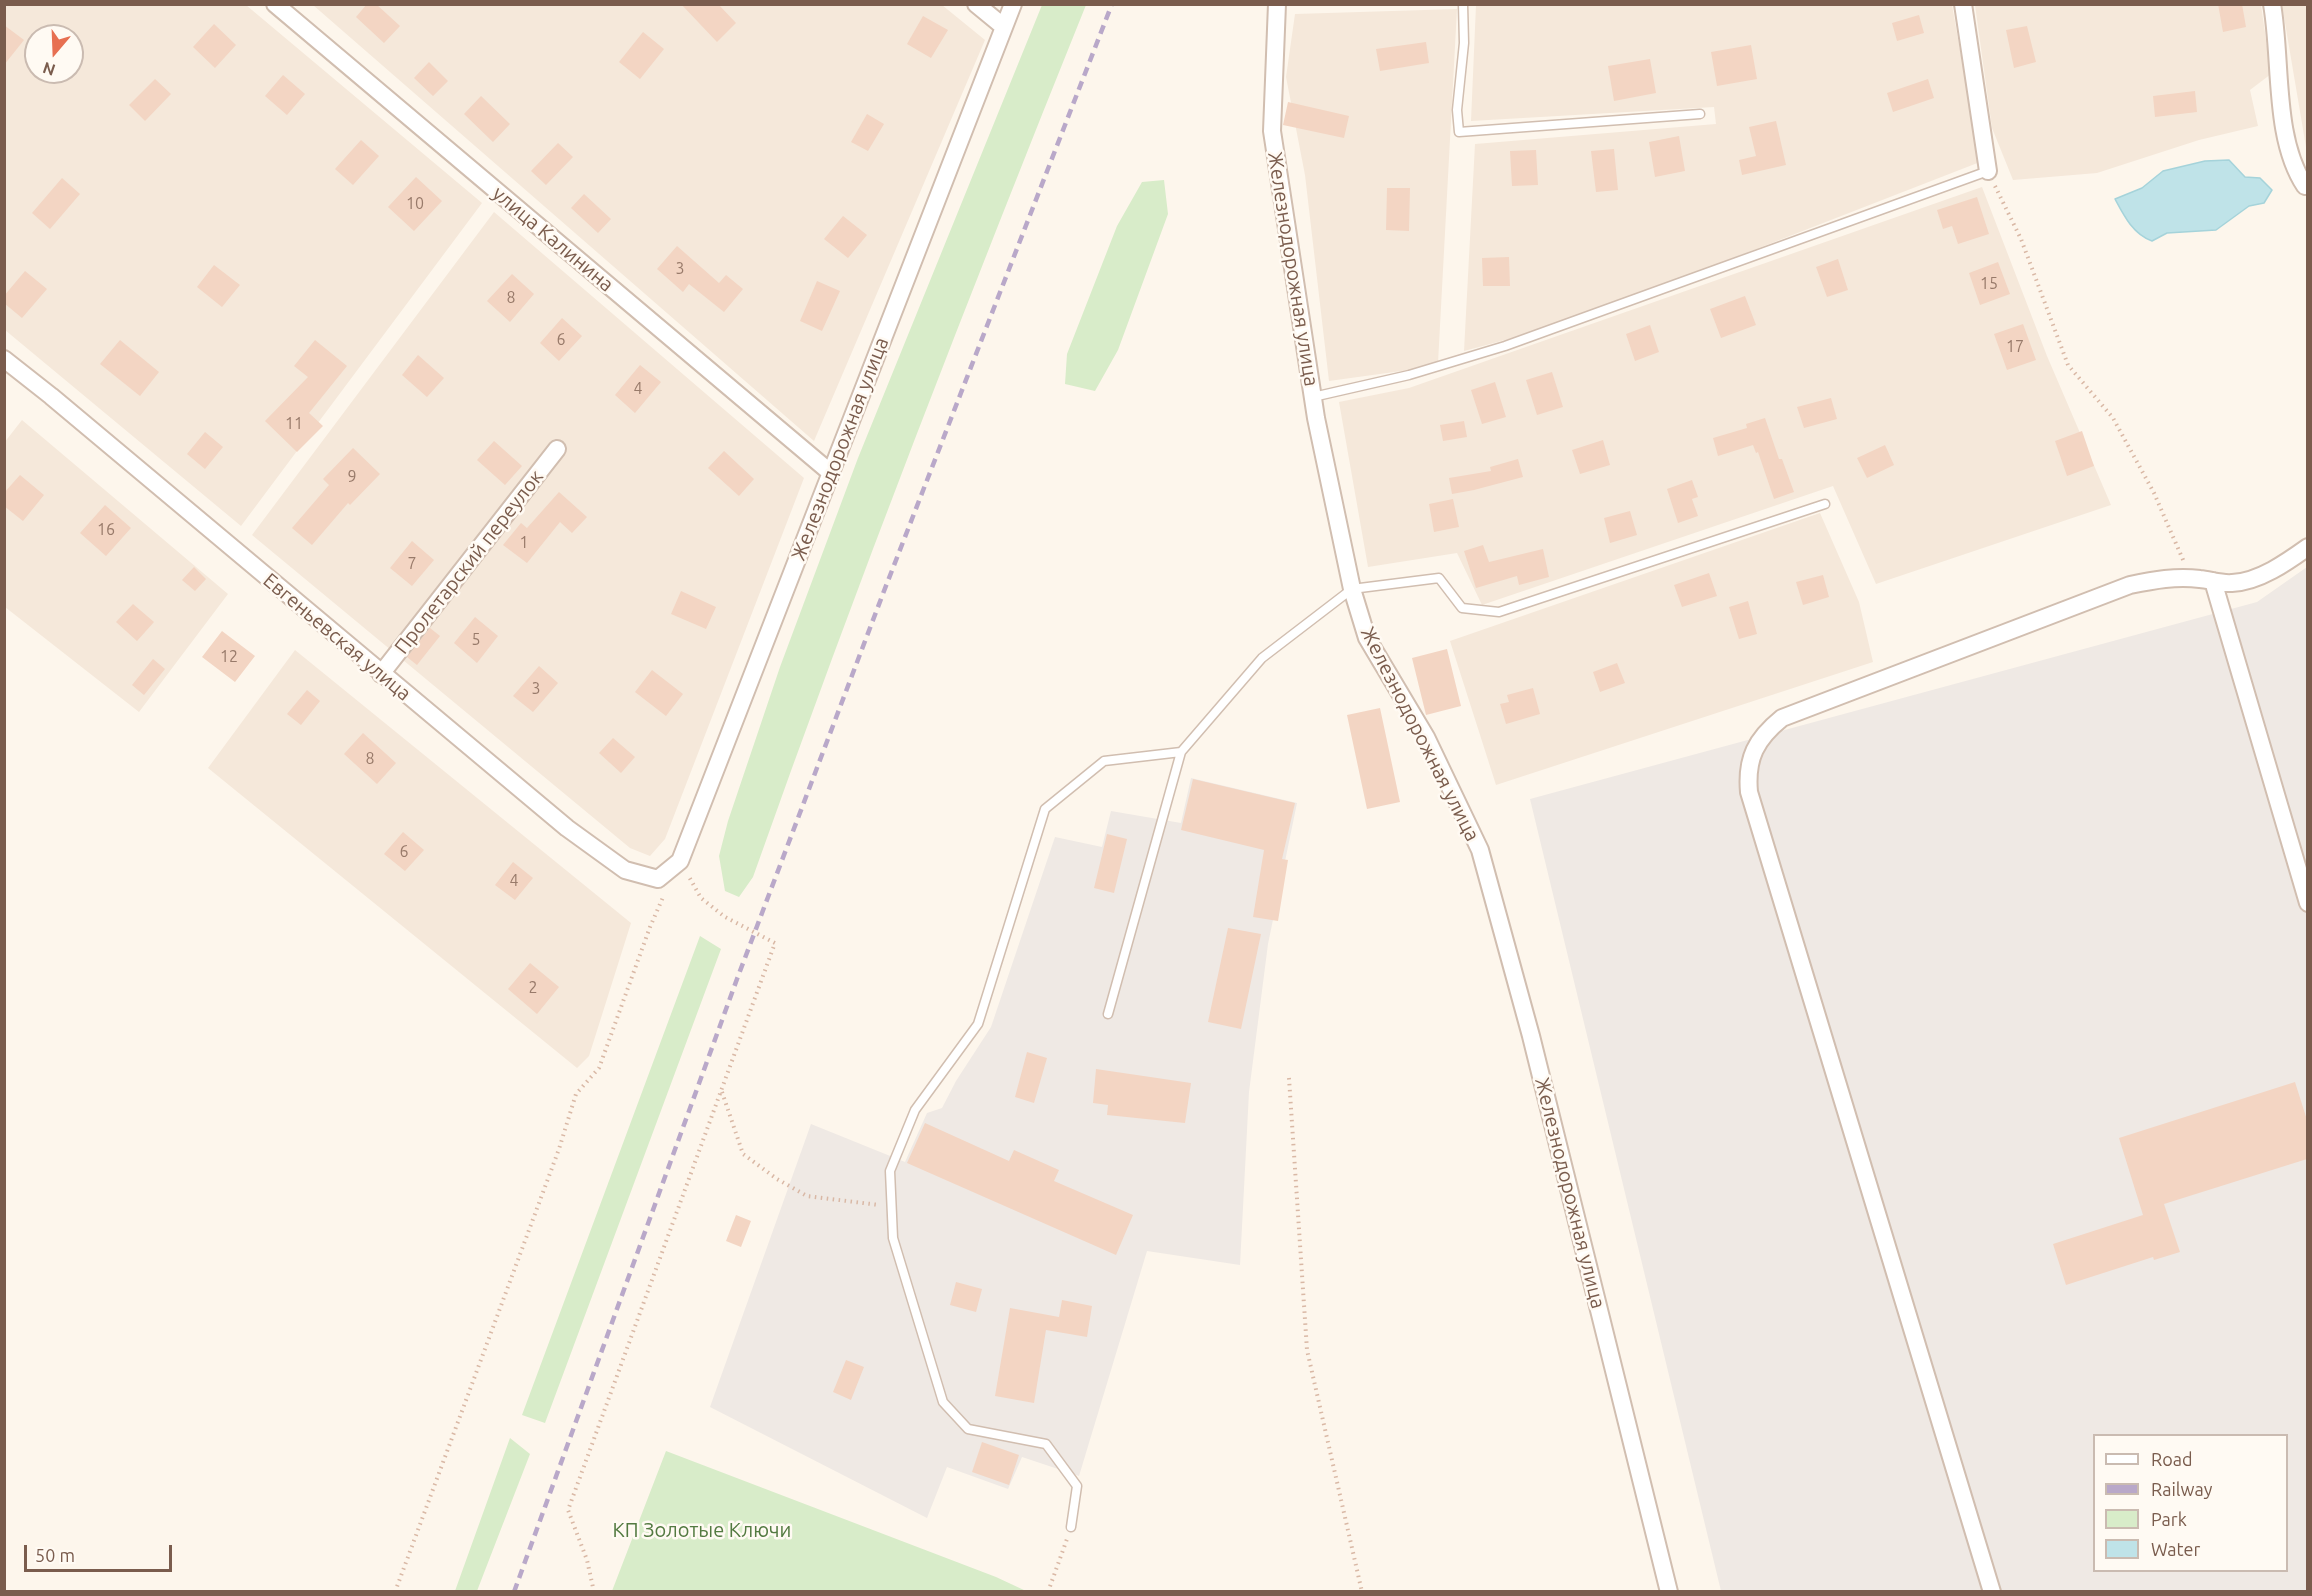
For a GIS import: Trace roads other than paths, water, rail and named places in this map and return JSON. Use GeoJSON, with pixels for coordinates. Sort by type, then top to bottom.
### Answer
{"type":"FeatureCollection","features":[{"type":"Feature","properties":{"kind":"street","name":"улица Калинина"},"geometry":{"type":"LineString","coordinates":[[275,4],[831,472]]}},
{"type":"Feature","properties":{"kind":"street"},"geometry":{"type":"LineString","coordinates":[[976,4],[1004,27]]}},
{"type":"Feature","properties":{"kind":"street","name":"Железнодорожная улица"},"geometry":{"type":"LineString","coordinates":[[680,861],[1013,4]]}},
{"type":"Feature","properties":{"kind":"street","name":"Железнодорожная улица"},"geometry":{"type":"LineString","coordinates":[[1277,4],[1272,131],[1313,397],[1352,589],[1367,638],[1426,737],[1480,850],[1531,1036],[1669,1592]]}},
{"type":"Feature","properties":{"kind":"street"},"geometry":{"type":"LineString","coordinates":[[1963,4],[1988,171]]}},
{"type":"Feature","properties":{"kind":"street"},"geometry":{"type":"LineString","coordinates":[[2272,4],[2285,135],[2296,172],[2305,186]]}},
{"type":"Feature","properties":{"kind":"street","name":"Евгеньевская улица"},"geometry":{"type":"LineString","coordinates":[[4,359],[567,828],[625,870],[658,879],[680,861]]}},
{"type":"Feature","properties":{"kind":"street","name":"Пролетарский переулок"},"geometry":{"type":"LineString","coordinates":[[381,675],[557,449]]}},
{"type":"Feature","properties":{"kind":"street"},"geometry":{"type":"LineString","coordinates":[[1992,1592],[1749,792],[1747,772],[1752,754],[1770,728],[1782,718],[2130,585],[2170,577],[2233,584],[2258,576],[2288,561],[2307,547]]}},
{"type":"Feature","properties":{"kind":"street"},"geometry":{"type":"LineString","coordinates":[[2206,580],[2307,903]]}},
{"type":"Feature","properties":{"kind":"lane"},"geometry":{"type":"LineString","coordinates":[[1463,4],[1464,43],[1457,110],[1459,132],[1700,114]]}},
{"type":"Feature","properties":{"kind":"lane"},"geometry":{"type":"LineString","coordinates":[[1313,397],[1408,375],[1505,346],[1988,171]]}},
{"type":"Feature","properties":{"kind":"lane"},"geometry":{"type":"LineString","coordinates":[[1108,1014],[1181,753],[1262,658],[1352,589],[1439,579],[1462,608],[1499,612],[1825,504]]}},
{"type":"Feature","properties":{"kind":"lane"},"geometry":{"type":"LineString","coordinates":[[1071,1527],[1077,1486],[1046,1444],[968,1429],[943,1402],[893,1238],[890,1171],[915,1110],[978,1024],[1045,809],[1104,761],[1181,753]]}},
{"type":"Feature","properties":{"kind":"water"},"geometry":{"type":"Polygon","coordinates":[[[2229,160],[2245,177],[2260,178],[2272,190],[2264,203],[2249,206],[2216,230],[2167,233],[2152,241],[2134,229],[2115,199],[2142,188],[2163,171],[2205,161],[2229,160]]]}},
{"type":"Feature","properties":{"kind":"railway"},"geometry":{"type":"LineString","coordinates":[[514,1592],[737,979],[884,591],[1112,4]]}},
{"type":"Feature","properties":{"kind":"park label","name":"КП Золотые Ключи"},"geometry":{"type":"Point","coordinates":[702,1530]}}]}
